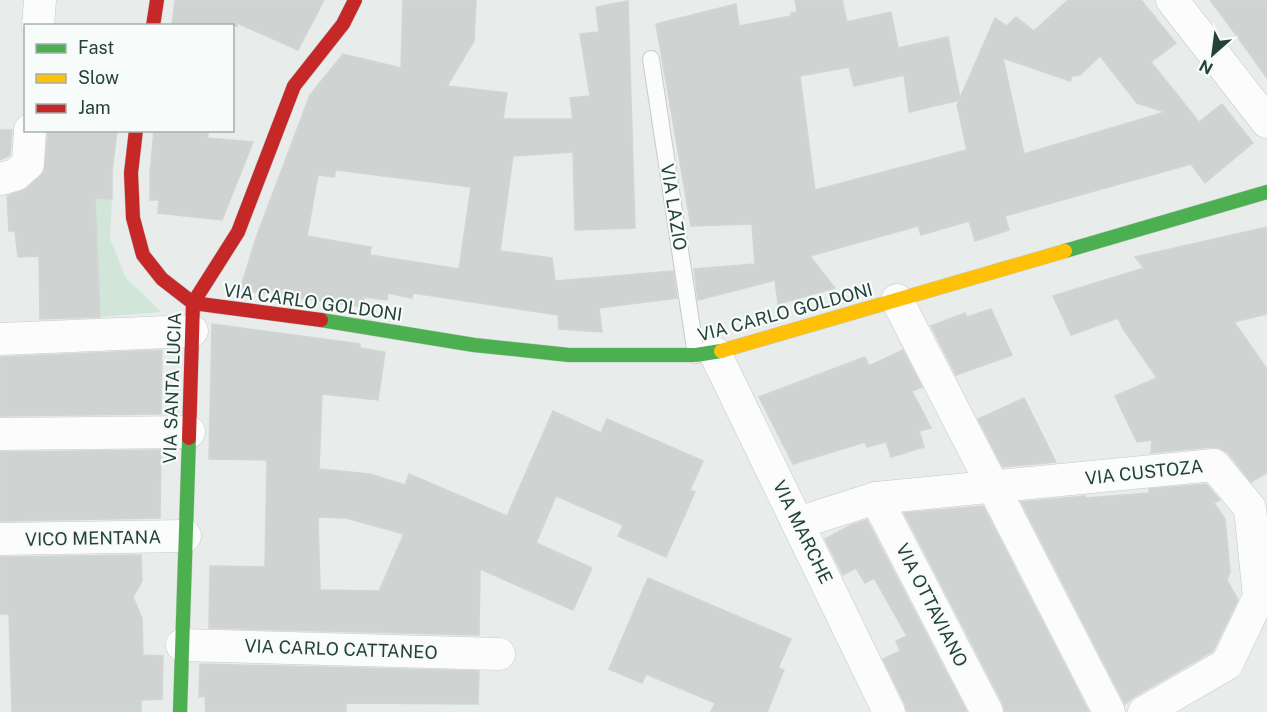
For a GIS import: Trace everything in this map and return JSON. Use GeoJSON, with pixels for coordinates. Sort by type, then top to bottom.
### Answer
{"type":"FeatureCollection","features":[{"type":"Feature","properties":{"kind":"street"},"geometry":{"type":"LineString","coordinates":[[38,24],[40,0]]}},
{"type":"Feature","properties":{"kind":"street"},"geometry":{"type":"LineString","coordinates":[[153,24],[157,0]]}},
{"type":"Feature","properties":{"kind":"street","name":"VIA SANTA LUCIA"},"geometry":{"type":"LineString","coordinates":[[180,712],[192,317],[238,232],[294,86],[343,24],[355,0]]}},
{"type":"Feature","properties":{"kind":"street"},"geometry":{"type":"LineString","coordinates":[[1172,0],[1267,122]]}},
{"type":"Feature","properties":{"kind":"street"},"geometry":{"type":"LineString","coordinates":[[0,179],[15,175],[28,164],[30,132]]}},
{"type":"Feature","properties":{"kind":"street"},"geometry":{"type":"LineString","coordinates":[[0,339],[192,317],[174,290],[152,267],[139,248],[134,220],[130,163],[136,132]]}},
{"type":"Feature","properties":{"kind":"street","name":"VIA CARLO GOLDONI"},"geometry":{"type":"LineString","coordinates":[[192,317],[378,328],[474,345],[569,356],[706,354],[1267,192]]}},
{"type":"Feature","properties":{"kind":"street"},"geometry":{"type":"LineString","coordinates":[[897,300],[1109,712]]}},
{"type":"Feature","properties":{"kind":"street","name":"VIA MARCHE"},"geometry":{"type":"LineString","coordinates":[[706,354],[798,523],[889,712]]}},
{"type":"Feature","properties":{"kind":"street"},"geometry":{"type":"LineString","coordinates":[[0,434],[189,432]]}},
{"type":"Feature","properties":{"kind":"street","name":"VIA CUSTOZA"},"geometry":{"type":"LineString","coordinates":[[798,523],[876,498],[1214,465],[1250,508],[1263,596],[1227,664],[1144,712]]}},
{"type":"Feature","properties":{"kind":"street","name":"VIA OTTAVIANO"},"geometry":{"type":"LineString","coordinates":[[876,498],[987,712]]}},
{"type":"Feature","properties":{"kind":"street","name":"VICO MENTANA"},"geometry":{"type":"LineString","coordinates":[[0,539],[185,536]]}},
{"type":"Feature","properties":{"kind":"street","name":"VIA CARLO CATTANEO"},"geometry":{"type":"LineString","coordinates":[[182,645],[499,654]]}},
{"type":"Feature","properties":{"kind":"lane","name":"VIA LAZIO"},"geometry":{"type":"LineString","coordinates":[[651,59],[706,354]]}},
{"type":"Feature","properties":{"kind":"green space"},"geometry":{"type":"Polygon","coordinates":[[[78,198],[112,199],[110,239],[126,278],[161,312],[100,317],[97,242],[78,198]]]}},
{"type":"Feature","properties":{"kind":"building"},"geometry":{"type":"Polygon","coordinates":[[[175,0],[324,0],[298,50],[237,23],[237,26],[234,24],[172,24],[175,0]]]}},
{"type":"Feature","properties":{"kind":"building"},"geometry":{"type":"Polygon","coordinates":[[[403,0],[476,0],[474,41],[447,86],[507,93],[503,119],[573,119],[570,98],[590,96],[580,34],[599,32],[596,7],[628,1],[635,228],[575,230],[573,152],[513,156],[500,251],[552,258],[555,281],[673,271],[677,298],[599,308],[602,332],[559,329],[558,315],[413,293],[412,298],[388,293],[387,300],[364,297],[363,307],[240,290],[256,238],[310,95],[343,54],[401,68],[403,0]],[[336,170],[334,177],[318,175],[307,236],[371,247],[370,255],[459,269],[471,187],[336,170]]]}},
{"type":"Feature","properties":{"kind":"building"},"geometry":{"type":"Polygon","coordinates":[[[795,0],[842,0],[847,22],[891,12],[898,48],[948,37],[960,98],[995,18],[1007,26],[1016,17],[1034,31],[1068,0],[1141,0],[1176,43],[1151,62],[1199,122],[1222,104],[1253,143],[1205,183],[1191,164],[1005,216],[1009,230],[975,241],[969,221],[921,235],[918,226],[810,256],[835,288],[778,304],[775,280],[698,300],[694,269],[755,264],[752,224],[691,226],[656,24],[736,4],[739,26],[791,16],[791,13],[797,12],[795,0]],[[1100,56],[1080,75],[1072,76],[1070,81],[1003,58],[1024,154],[1165,112],[1137,103],[1100,56]],[[849,67],[800,76],[815,190],[967,150],[957,105],[960,100],[909,112],[904,75],[854,86],[849,67]]]}},
{"type":"Feature","properties":{"kind":"building"},"geometry":{"type":"Polygon","coordinates":[[[1210,0],[1267,0],[1267,78],[1231,28],[1210,0]]]}},
{"type":"Feature","properties":{"kind":"building"},"geometry":{"type":"Polygon","coordinates":[[[0,130],[12,130],[10,155],[0,160],[0,130]]]}},
{"type":"Feature","properties":{"kind":"building"},"geometry":{"type":"Polygon","coordinates":[[[48,132],[117,132],[112,172],[112,199],[95,198],[100,317],[40,319],[39,256],[18,257],[15,231],[9,231],[7,196],[26,189],[44,172],[48,132]]]}},
{"type":"Feature","properties":{"kind":"building"},"geometry":{"type":"Polygon","coordinates":[[[154,132],[208,132],[207,138],[253,142],[222,220],[158,213],[159,200],[150,200],[154,132]]]}},
{"type":"Feature","properties":{"kind":"building"},"geometry":{"type":"Polygon","coordinates":[[[1267,227],[1267,314],[1234,322],[1267,369],[1267,473],[1251,482],[1228,453],[1220,448],[1151,453],[1152,440],[1137,442],[1115,396],[1157,378],[1123,329],[1118,318],[1071,335],[1053,296],[1144,268],[1135,257],[1267,227]]]}},
{"type":"Feature","properties":{"kind":"building"},"geometry":{"type":"Polygon","coordinates":[[[991,309],[1012,355],[956,375],[931,326],[965,313],[967,317],[991,309]]]}},
{"type":"Feature","properties":{"kind":"building"},"geometry":{"type":"Polygon","coordinates":[[[212,324],[360,344],[360,348],[385,352],[378,400],[322,394],[319,469],[370,474],[405,485],[409,474],[507,516],[553,411],[601,433],[607,419],[703,461],[690,490],[695,492],[666,557],[618,536],[623,525],[556,496],[536,543],[592,568],[573,610],[480,569],[479,635],[209,628],[210,566],[265,567],[267,460],[209,459],[212,324]],[[318,517],[320,590],[379,591],[404,534],[346,518],[318,517]]]}},
{"type":"Feature","properties":{"kind":"building"},"geometry":{"type":"Polygon","coordinates":[[[162,350],[161,414],[0,416],[0,357],[162,350]]]}},
{"type":"Feature","properties":{"kind":"building"},"geometry":{"type":"Polygon","coordinates":[[[903,350],[922,387],[912,391],[931,428],[919,431],[924,447],[891,457],[886,442],[867,447],[865,442],[793,464],[759,397],[865,357],[869,366],[903,350]]]}},
{"type":"Feature","properties":{"kind":"building"},"geometry":{"type":"Polygon","coordinates":[[[1024,398],[1056,462],[1003,467],[978,419],[1024,398]]]}},
{"type":"Feature","properties":{"kind":"building"},"geometry":{"type":"Polygon","coordinates":[[[161,450],[160,518],[0,521],[0,452],[161,450]]]}},
{"type":"Feature","properties":{"kind":"building"},"geometry":{"type":"Polygon","coordinates":[[[1206,484],[1220,500],[1214,503],[1225,519],[1230,572],[1227,580],[1238,600],[1213,651],[1125,704],[1021,502],[1149,493],[1149,489],[1206,484]]]}},
{"type":"Feature","properties":{"kind":"building"},"geometry":{"type":"Polygon","coordinates":[[[983,506],[1089,712],[1005,712],[1003,704],[904,513],[983,506]]]}},
{"type":"Feature","properties":{"kind":"building"},"geometry":{"type":"Polygon","coordinates":[[[867,520],[967,712],[907,712],[883,659],[900,651],[896,641],[907,636],[874,578],[865,583],[856,568],[843,575],[825,539],[851,525],[867,520]]]}},
{"type":"Feature","properties":{"kind":"building"},"geometry":{"type":"Polygon","coordinates":[[[141,555],[142,581],[133,597],[142,618],[143,655],[163,656],[162,699],[141,700],[141,712],[12,712],[9,614],[0,614],[0,557],[141,555]]]}},
{"type":"Feature","properties":{"kind":"building"},"geometry":{"type":"Polygon","coordinates":[[[648,578],[791,639],[778,668],[784,670],[767,712],[711,712],[715,703],[646,674],[642,683],[609,669],[648,578]]]}},
{"type":"Feature","properties":{"kind":"building"},"geometry":{"type":"Polygon","coordinates":[[[200,664],[479,671],[478,704],[346,703],[346,712],[206,712],[205,696],[199,697],[200,664]]]}},
{"type":"Feature","properties":{"kind":"traffic: fast"},"geometry":{"type":"LineString","coordinates":[[1065,251],[1267,192]]}},
{"type":"Feature","properties":{"kind":"traffic: fast"},"geometry":{"type":"LineString","coordinates":[[321,320],[474,345],[569,355],[696,355],[721,351]]}},
{"type":"Feature","properties":{"kind":"traffic: fast"},"geometry":{"type":"LineString","coordinates":[[180,712],[189,438]]}},
{"type":"Feature","properties":{"kind":"traffic: slow"},"geometry":{"type":"LineString","coordinates":[[721,351],[1065,251]]}},
{"type":"Feature","properties":{"kind":"traffic: jam"},"geometry":{"type":"LineString","coordinates":[[153,24],[157,0]]}},
{"type":"Feature","properties":{"kind":"traffic: jam"},"geometry":{"type":"LineString","coordinates":[[189,438],[193,303],[238,232],[294,86],[343,24],[355,0]]}},
{"type":"Feature","properties":{"kind":"traffic: jam"},"geometry":{"type":"LineString","coordinates":[[136,132],[131,173],[133,218],[143,255],[162,279],[193,303],[321,320]]}}]}
